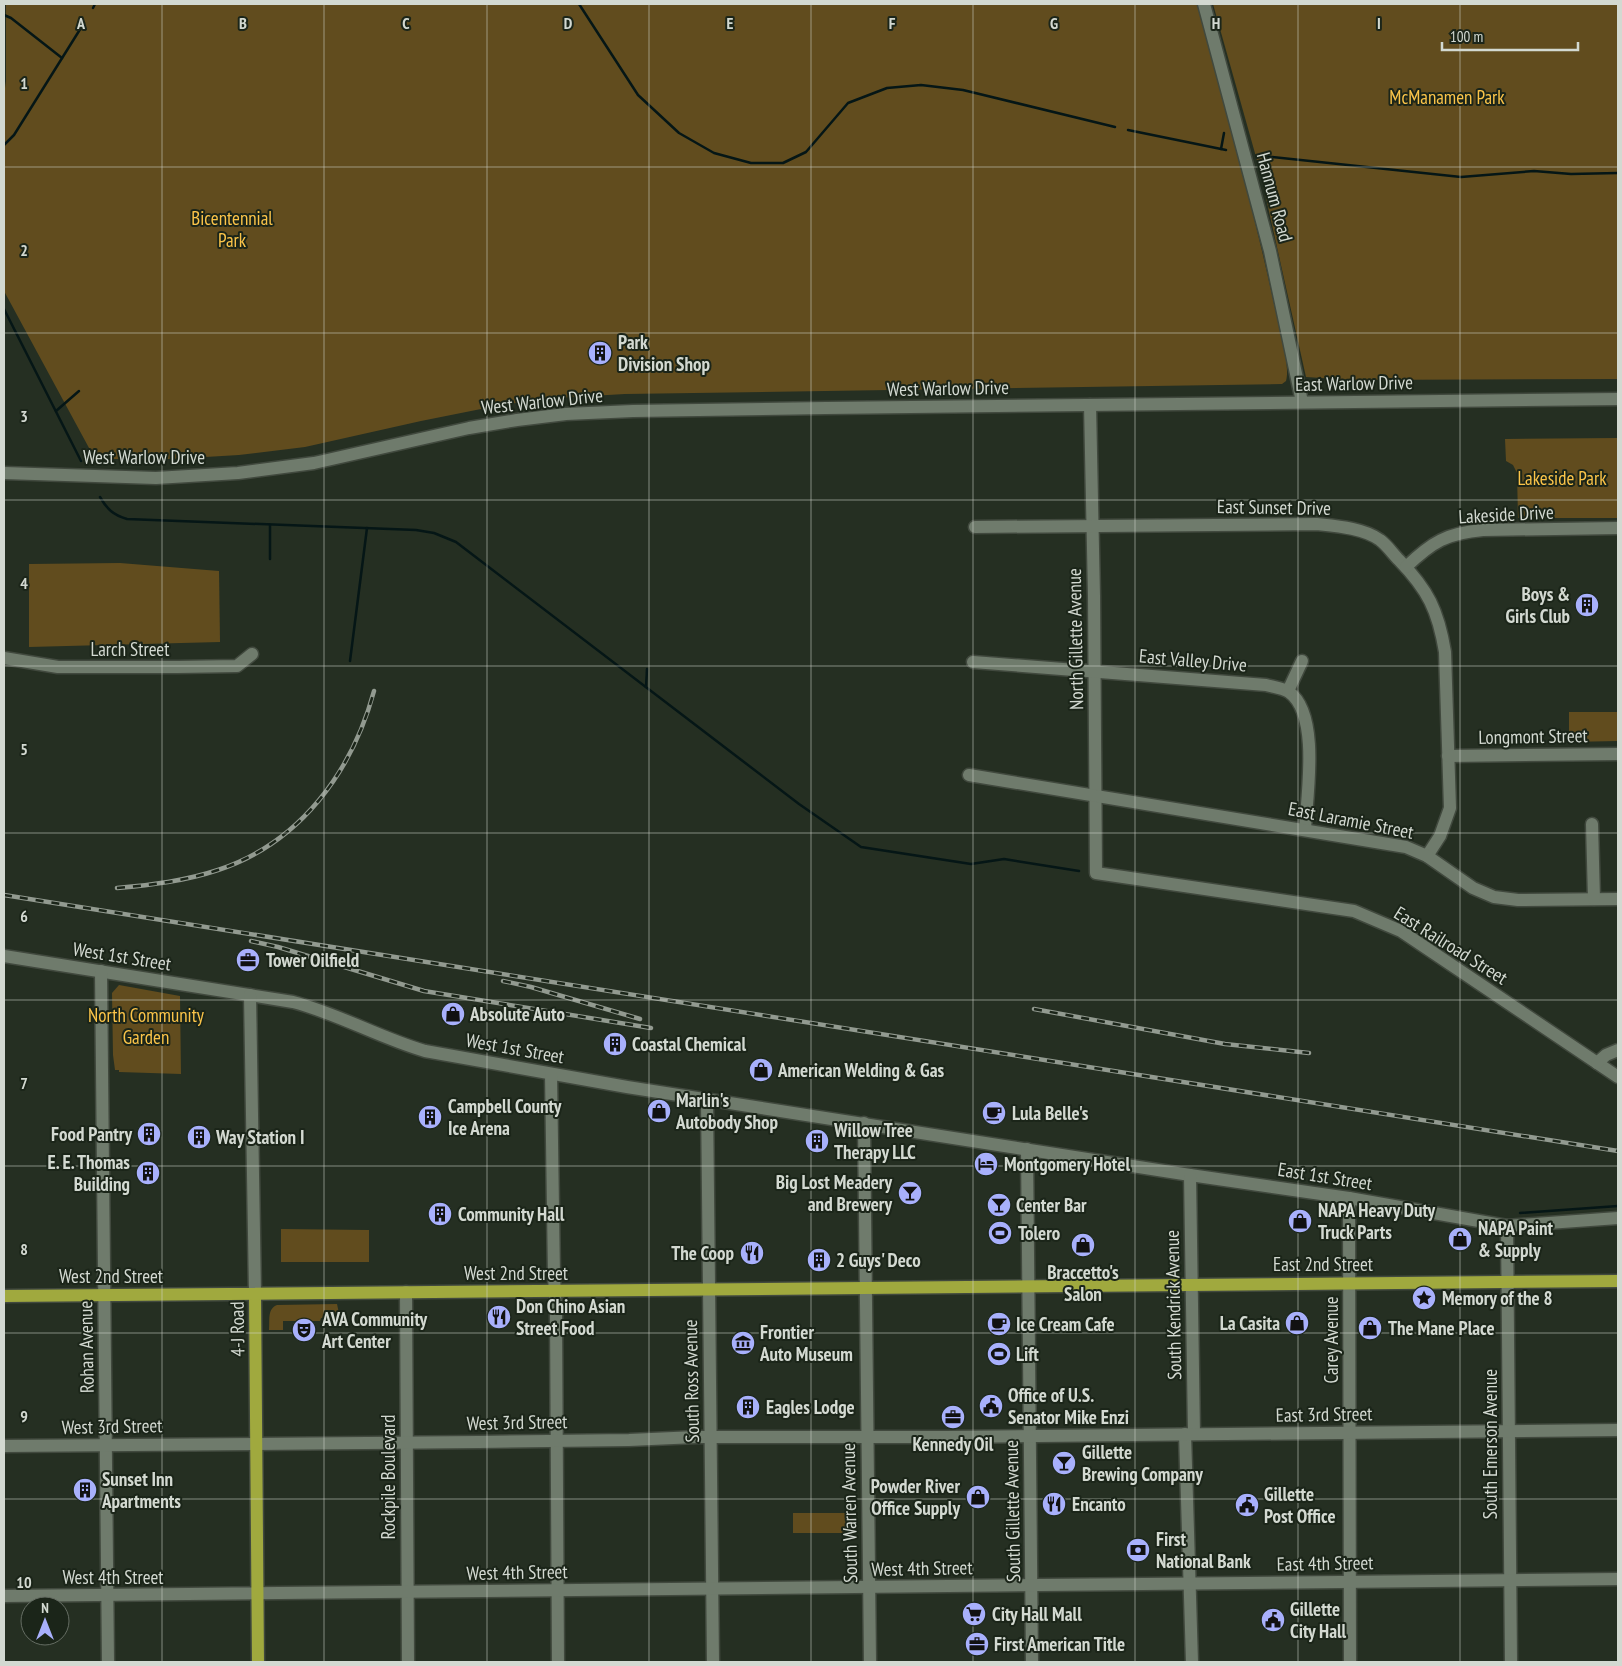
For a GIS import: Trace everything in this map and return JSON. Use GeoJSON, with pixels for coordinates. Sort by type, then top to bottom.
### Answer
{"type":"FeatureCollection","features":[{"type":"Feature","properties":{"kind":"main road","name":"East 2nd Street"},"geometry":{"type":"LineString","coordinates":[[1028,1286],[1618,1281]]}},
{"type":"Feature","properties":{"kind":"main road","name":"West 2nd Street"},"geometry":{"type":"LineString","coordinates":[[4,1296],[1028,1286]]}},
{"type":"Feature","properties":{"kind":"main road","name":"4-J Road"},"geometry":{"type":"LineString","coordinates":[[255,1294],[258,1662]]}},
{"type":"Feature","properties":{"kind":"street","name":"Hannum Road"},"geometry":{"type":"LineString","coordinates":[[1204,4],[1270,251],[1302,402]]}},
{"type":"Feature","properties":{"kind":"street","name":"East Warlow Drive"},"geometry":{"type":"LineString","coordinates":[[1090,405],[1618,398]]}},
{"type":"Feature","properties":{"kind":"street","name":"West Warlow Drive"},"geometry":{"type":"LineString","coordinates":[[4,473],[156,478],[238,473],[314,463],[469,428],[566,414],[642,411],[1090,405]]}},
{"type":"Feature","properties":{"kind":"street","name":"North Gillette Avenue"},"geometry":{"type":"LineString","coordinates":[[1090,405],[1095,670],[1096,873]]}},
{"type":"Feature","properties":{"kind":"street","name":"East Sunset Drive"},"geometry":{"type":"LineString","coordinates":[[975,527],[1317,524],[1351,528],[1380,540],[1421,585],[1432,604],[1441,627],[1445,652],[1450,808],[1440,836],[1427,856]]}},
{"type":"Feature","properties":{"kind":"street","name":"Lakeside Drive"},"geometry":{"type":"LineString","coordinates":[[1406,567],[1422,551],[1444,537],[1462,532],[1618,528]]}},
{"type":"Feature","properties":{"kind":"street","name":"Larch Street"},"geometry":{"type":"LineString","coordinates":[[4,658],[58,667],[198,667],[237,666],[252,654]]}},
{"type":"Feature","properties":{"kind":"street","name":"East Valley Drive"},"geometry":{"type":"LineString","coordinates":[[973,662],[1095,670],[1266,685],[1288,691]]}},
{"type":"Feature","properties":{"kind":"street"},"geometry":{"type":"LineString","coordinates":[[1302,662],[1288,691],[1302,708],[1308,730],[1309,758],[1305,829]]}},
{"type":"Feature","properties":{"kind":"street","name":"Longmont Street"},"geometry":{"type":"LineString","coordinates":[[1448,756],[1618,754]]}},
{"type":"Feature","properties":{"kind":"street","name":"East Laramie Street"},"geometry":{"type":"LineString","coordinates":[[969,776],[1406,846],[1427,856],[1473,888],[1494,897],[1518,900],[1618,899]]}},
{"type":"Feature","properties":{"kind":"street"},"geometry":{"type":"LineString","coordinates":[[1592,824],[1594,899]]}},
{"type":"Feature","properties":{"kind":"street","name":"East Railroad Street"},"geometry":{"type":"LineString","coordinates":[[1096,873],[1354,911],[1401,931],[1618,1077]]}},
{"type":"Feature","properties":{"kind":"street","name":"West 1st Street"},"geometry":{"type":"LineString","coordinates":[[4,956],[310,1006],[330,1013],[398,1044],[425,1051],[551,1074],[1027,1149]]}},
{"type":"Feature","properties":{"kind":"street","name":"Rohan Avenue"},"geometry":{"type":"LineString","coordinates":[[101,971],[108,1662]]}},
{"type":"Feature","properties":{"kind":"street","name":"4-J Road"},"geometry":{"type":"LineString","coordinates":[[250,995],[255,1294]]}},
{"type":"Feature","properties":{"kind":"street"},"geometry":{"type":"LineString","coordinates":[[1597,1063],[1606,1055],[1618,1050]]}},
{"type":"Feature","properties":{"kind":"street"},"geometry":{"type":"LineString","coordinates":[[551,1074],[557,1440],[558,1662]]}},
{"type":"Feature","properties":{"kind":"street","name":"South Ross Avenue"},"geometry":{"type":"LineString","coordinates":[[707,1099],[713,1662]]}},
{"type":"Feature","properties":{"kind":"street","name":"South Warren Avenue"},"geometry":{"type":"LineString","coordinates":[[864,1124],[870,1662]]}},
{"type":"Feature","properties":{"kind":"street","name":"East 1st Street"},"geometry":{"type":"LineString","coordinates":[[1027,1149],[1349,1198],[1507,1226],[1618,1218]]}},
{"type":"Feature","properties":{"kind":"street","name":"South Gillette Avenue"},"geometry":{"type":"LineString","coordinates":[[1027,1149],[1032,1662]]}},
{"type":"Feature","properties":{"kind":"street","name":"South Kendrick Avenue"},"geometry":{"type":"LineString","coordinates":[[1190,1174],[1190,1584],[1192,1662]]}},
{"type":"Feature","properties":{"kind":"street","name":"Carey Avenue"},"geometry":{"type":"LineString","coordinates":[[1349,1198],[1350,1662]]}},
{"type":"Feature","properties":{"kind":"street","name":"South Emerson Avenue"},"geometry":{"type":"LineString","coordinates":[[1507,1226],[1511,1662]]}},
{"type":"Feature","properties":{"kind":"street","name":"Rockpile Boulevard"},"geometry":{"type":"LineString","coordinates":[[406,1292],[408,1662]]}},
{"type":"Feature","properties":{"kind":"street","name":"East 3rd Street"},"geometry":{"type":"LineString","coordinates":[[1030,1436],[1618,1430]]}},
{"type":"Feature","properties":{"kind":"street","name":"West 3rd Street"},"geometry":{"type":"LineString","coordinates":[[4,1446],[557,1440],[711,1436],[1030,1436]]}},
{"type":"Feature","properties":{"kind":"street","name":"East 4th Street"},"geometry":{"type":"LineString","coordinates":[[1032,1586],[1618,1579]]}},
{"type":"Feature","properties":{"kind":"street","name":"West 4th Street"},"geometry":{"type":"LineString","coordinates":[[4,1596],[1032,1586]]}},
{"type":"Feature","properties":{"kind":"green space","name":"Bicentennial Park"},"geometry":{"type":"Polygon","coordinates":[[[6,4],[1199,4],[1247,188],[1280,329],[1287,364],[1286,381],[1282,384],[625,394],[556,398],[501,405],[305,447],[239,455],[172,459],[95,459],[4,291],[6,4]]]}},
{"type":"Feature","properties":{"kind":"green space","name":"McManamen Park"},"geometry":{"type":"Polygon","coordinates":[[[1213,4],[1618,4],[1618,379],[1352,380],[1306,377],[1260,171],[1213,4]]]}},
{"type":"Feature","properties":{"kind":"green space","name":"Lakeside Park"},"geometry":{"type":"Polygon","coordinates":[[[1618,438],[1618,518],[1518,518],[1517,473],[1513,465],[1506,461],[1505,439],[1618,438]]]}},
{"type":"Feature","properties":{"kind":"green space"},"geometry":{"type":"Polygon","coordinates":[[[120,563],[219,571],[220,642],[29,647],[29,564],[120,563]]]}},
{"type":"Feature","properties":{"kind":"green space"},"geometry":{"type":"Polygon","coordinates":[[[1569,712],[1618,712],[1618,741],[1569,742],[1569,712]]]}},
{"type":"Feature","properties":{"kind":"green space","name":"North Community Garden"},"geometry":{"type":"Polygon","coordinates":[[[119,985],[180,996],[181,1074],[119,1072],[119,1070],[115,1070],[112,993],[119,985]]]}},
{"type":"Feature","properties":{"kind":"green space"},"geometry":{"type":"Polygon","coordinates":[[[281,1229],[369,1230],[369,1262],[281,1262],[281,1229]]]}},
{"type":"Feature","properties":{"kind":"green space"},"geometry":{"type":"Polygon","coordinates":[[[337,1304],[340,1318],[321,1318],[320,1321],[283,1321],[283,1330],[269,1330],[270,1312],[277,1305],[337,1304]]]}},
{"type":"Feature","properties":{"kind":"green space"},"geometry":{"type":"Polygon","coordinates":[[[793,1513],[851,1513],[851,1533],[793,1533],[793,1513]]]}},
{"type":"Feature","properties":{"kind":"waterway"},"geometry":{"type":"LineString","coordinates":[[93,8],[95,4]]}},
{"type":"Feature","properties":{"kind":"waterway"},"geometry":{"type":"LineString","coordinates":[[579,4],[638,95],[679,133],[714,153],[751,163],[783,163],[806,152],[848,103],[887,88],[921,85],[963,90],[1115,127]]}},
{"type":"Feature","properties":{"kind":"waterway"},"geometry":{"type":"LineString","coordinates":[[4,15],[11,18],[62,58]]}},
{"type":"Feature","properties":{"kind":"waterway"},"geometry":{"type":"LineString","coordinates":[[4,145],[14,135],[84,23]]}},
{"type":"Feature","properties":{"kind":"waterway"},"geometry":{"type":"LineString","coordinates":[[1128,130],[1226,150]]}},
{"type":"Feature","properties":{"kind":"waterway"},"geometry":{"type":"LineString","coordinates":[[1221,149],[1224,133]]}},
{"type":"Feature","properties":{"kind":"waterway"},"geometry":{"type":"LineString","coordinates":[[1263,156],[1461,177],[1534,171],[1571,174],[1618,173]]}},
{"type":"Feature","properties":{"kind":"waterway"},"geometry":{"type":"LineString","coordinates":[[4,309],[81,461]]}},
{"type":"Feature","properties":{"kind":"waterway"},"geometry":{"type":"LineString","coordinates":[[56,411],[79,391]]}},
{"type":"Feature","properties":{"kind":"waterway"},"geometry":{"type":"LineString","coordinates":[[100,497],[111,511],[127,519],[416,530],[434,533],[456,542],[799,804],[861,847],[971,864],[1004,859],[1079,871]]}},
{"type":"Feature","properties":{"kind":"waterway"},"geometry":{"type":"LineString","coordinates":[[270,525],[270,559]]}},
{"type":"Feature","properties":{"kind":"waterway"},"geometry":{"type":"LineString","coordinates":[[350,661],[367,528]]}},
{"type":"Feature","properties":{"kind":"waterway"},"geometry":{"type":"LineString","coordinates":[[646,687],[647,669]]}},
{"type":"Feature","properties":{"kind":"waterway"},"geometry":{"type":"LineString","coordinates":[[1520,1213],[1618,1206]]}},
{"type":"Feature","properties":{"kind":"railway"},"geometry":{"type":"LineString","coordinates":[[117,888],[168,882],[206,874],[247,858],[274,842],[298,823],[337,776],[352,749],[374,691]]}},
{"type":"Feature","properties":{"kind":"railway"},"geometry":{"type":"LineString","coordinates":[[4,895],[1618,1151]]}},
{"type":"Feature","properties":{"kind":"railway"},"geometry":{"type":"LineString","coordinates":[[251,941],[278,947],[424,991],[651,1028]]}},
{"type":"Feature","properties":{"kind":"railway"},"geometry":{"type":"LineString","coordinates":[[503,981],[531,987],[640,1019]]}},
{"type":"Feature","properties":{"kind":"railway"},"geometry":{"type":"LineString","coordinates":[[1034,1009],[1225,1044],[1309,1053]]}},
{"type":"Feature","properties":{"kind":"place","name":"Park Division Shop"},"geometry":{"type":"Point","coordinates":[600,353]}},
{"type":"Feature","properties":{"kind":"place","name":"Boys & Girls Club"},"geometry":{"type":"Point","coordinates":[1587,605]}},
{"type":"Feature","properties":{"kind":"place","name":"Tower Oilfield"},"geometry":{"type":"Point","coordinates":[248,960]}},
{"type":"Feature","properties":{"kind":"place","name":"Absolute Auto"},"geometry":{"type":"Point","coordinates":[453,1014]}},
{"type":"Feature","properties":{"kind":"place","name":"Coastal Chemical"},"geometry":{"type":"Point","coordinates":[615,1044]}},
{"type":"Feature","properties":{"kind":"place","name":"American Welding & Gas"},"geometry":{"type":"Point","coordinates":[761,1070]}},
{"type":"Feature","properties":{"kind":"place","name":"Marlin's Autobody Shop"},"geometry":{"type":"Point","coordinates":[659,1111]}},
{"type":"Feature","properties":{"kind":"place","name":"Lula Belle's"},"geometry":{"type":"Point","coordinates":[994,1113]}},
{"type":"Feature","properties":{"kind":"place","name":"Campbell County Ice Arena"},"geometry":{"type":"Point","coordinates":[430,1117]}},
{"type":"Feature","properties":{"kind":"place","name":"Food Pantry"},"geometry":{"type":"Point","coordinates":[149,1134]}},
{"type":"Feature","properties":{"kind":"place","name":"Way Station I"},"geometry":{"type":"Point","coordinates":[199,1137]}},
{"type":"Feature","properties":{"kind":"place","name":"Willow Tree Therapy LLC"},"geometry":{"type":"Point","coordinates":[817,1141]}},
{"type":"Feature","properties":{"kind":"place","name":"Montgomery Hotel"},"geometry":{"type":"Point","coordinates":[986,1164]}},
{"type":"Feature","properties":{"kind":"place","name":"E. E. Thomas Building"},"geometry":{"type":"Point","coordinates":[148,1173]}},
{"type":"Feature","properties":{"kind":"place","name":"Big Lost Meadery and Brewery"},"geometry":{"type":"Point","coordinates":[910,1193]}},
{"type":"Feature","properties":{"kind":"place","name":"Center Bar"},"geometry":{"type":"Point","coordinates":[999,1205]}},
{"type":"Feature","properties":{"kind":"place","name":"Community Hall"},"geometry":{"type":"Point","coordinates":[440,1214]}},
{"type":"Feature","properties":{"kind":"place","name":"NAPA Heavy Duty Truck Parts"},"geometry":{"type":"Point","coordinates":[1300,1221]}},
{"type":"Feature","properties":{"kind":"place","name":"Tolero"},"geometry":{"type":"Point","coordinates":[1000,1233]}},
{"type":"Feature","properties":{"kind":"place","name":"NAPA Paint & Supply"},"geometry":{"type":"Point","coordinates":[1460,1239]}},
{"type":"Feature","properties":{"kind":"place","name":"Braccetto's Salon"},"geometry":{"type":"Point","coordinates":[1083,1245]}},
{"type":"Feature","properties":{"kind":"place","name":"The Coop"},"geometry":{"type":"Point","coordinates":[752,1253]}},
{"type":"Feature","properties":{"kind":"place","name":"2 Guys' Deco"},"geometry":{"type":"Point","coordinates":[819,1260]}},
{"type":"Feature","properties":{"kind":"place","name":"Memory of the 8"},"geometry":{"type":"Point","coordinates":[1424,1298]}},
{"type":"Feature","properties":{"kind":"place","name":"Don Chino Asian Street Food"},"geometry":{"type":"Point","coordinates":[499,1317]}},
{"type":"Feature","properties":{"kind":"place","name":"La Casita"},"geometry":{"type":"Point","coordinates":[1297,1323]}},
{"type":"Feature","properties":{"kind":"place","name":"Ice Cream Cafe"},"geometry":{"type":"Point","coordinates":[999,1324]}},
{"type":"Feature","properties":{"kind":"place","name":"The Mane Place"},"geometry":{"type":"Point","coordinates":[1370,1328]}},
{"type":"Feature","properties":{"kind":"place","name":"AVA Community Art Center"},"geometry":{"type":"Point","coordinates":[304,1330]}},
{"type":"Feature","properties":{"kind":"place","name":"Frontier Auto Museum"},"geometry":{"type":"Point","coordinates":[743,1343]}},
{"type":"Feature","properties":{"kind":"place","name":"Lift"},"geometry":{"type":"Point","coordinates":[999,1354]}},
{"type":"Feature","properties":{"kind":"place","name":"Office of U.S. Senator Mike Enzi"},"geometry":{"type":"Point","coordinates":[991,1406]}},
{"type":"Feature","properties":{"kind":"place","name":"Eagles Lodge"},"geometry":{"type":"Point","coordinates":[748,1407]}},
{"type":"Feature","properties":{"kind":"place","name":"Kennedy Oil"},"geometry":{"type":"Point","coordinates":[953,1417]}},
{"type":"Feature","properties":{"kind":"place","name":"Gillette Brewing Company"},"geometry":{"type":"Point","coordinates":[1064,1463]}},
{"type":"Feature","properties":{"kind":"place","name":"Sunset Inn Apartments"},"geometry":{"type":"Point","coordinates":[85,1490]}},
{"type":"Feature","properties":{"kind":"place","name":"Powder River Office Supply"},"geometry":{"type":"Point","coordinates":[978,1497]}},
{"type":"Feature","properties":{"kind":"place","name":"Encanto"},"geometry":{"type":"Point","coordinates":[1054,1504]}},
{"type":"Feature","properties":{"kind":"place","name":"Gillette Post Office"},"geometry":{"type":"Point","coordinates":[1247,1505]}},
{"type":"Feature","properties":{"kind":"place","name":"First National Bank"},"geometry":{"type":"Point","coordinates":[1138,1550]}},
{"type":"Feature","properties":{"kind":"place","name":"City Hall Mall"},"geometry":{"type":"Point","coordinates":[974,1614]}},
{"type":"Feature","properties":{"kind":"place","name":"Gillette City Hall"},"geometry":{"type":"Point","coordinates":[1273,1620]}},
{"type":"Feature","properties":{"kind":"place","name":"First American Title"},"geometry":{"type":"Point","coordinates":[977,1644]}}]}
